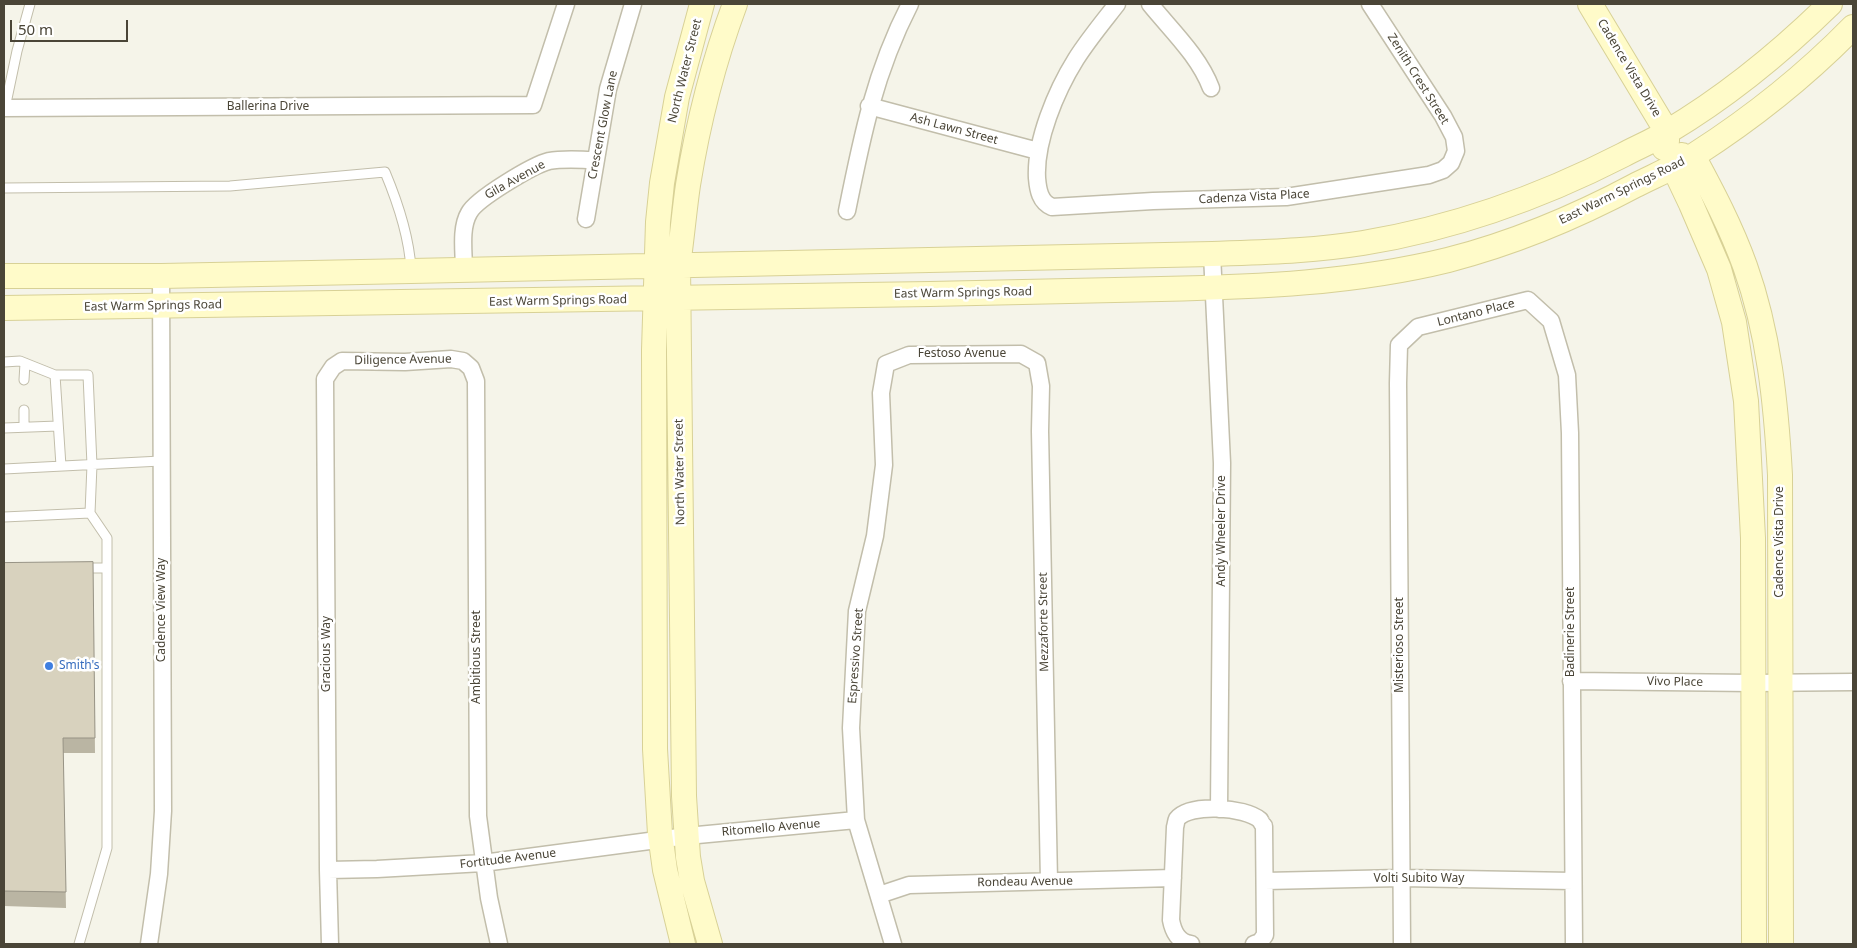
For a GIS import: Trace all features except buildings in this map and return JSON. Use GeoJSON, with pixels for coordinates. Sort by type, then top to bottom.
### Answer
{"type":"FeatureCollection","features":[{"type":"Feature","properties":{"kind":"main road","name":"North Water Street"},"geometry":{"type":"LineString","coordinates":[[702,4],[677,97],[662,183],[667,265],[678,300],[686,836],[692,881],[710,944]]}},
{"type":"Feature","properties":{"kind":"main road","name":"North Water Street"},"geometry":{"type":"LineString","coordinates":[[683,944],[664,870],[660,839],[655,749],[655,300],[667,265],[713,66],[735,4]]}},
{"type":"Feature","properties":{"kind":"main road","name":"Cadence Vista Drive"},"geometry":{"type":"LineString","coordinates":[[1590,4],[1667,132]]}},
{"type":"Feature","properties":{"kind":"main road"},"geometry":{"type":"LineString","coordinates":[[4,276],[161,276],[1212,254],[1310,249],[1363,243],[1426,230],[1491,212],[1579,178],[1667,132],[1739,83],[1830,4]]}},
{"type":"Feature","properties":{"kind":"main road","name":"East Warm Springs Road"},"geometry":{"type":"LineString","coordinates":[[4,308],[678,300],[1215,287],[1314,283],[1358,278],[1452,259],[1548,228],[1592,208],[1683,161],[1757,111],[1834,47],[1853,27]]}},
{"type":"Feature","properties":{"kind":"main road"},"geometry":{"type":"LineString","coordinates":[[1754,70],[1725,114],[1690,143],[1683,161],[1695,212],[1719,269],[1734,322],[1746,401],[1753,538],[1754,944]]}},
{"type":"Feature","properties":{"kind":"main road"},"geometry":{"type":"LineString","coordinates":[[1548,228],[1652,160],[1663,150],[1668,141],[1667,132]]}},
{"type":"Feature","properties":{"kind":"main road","name":"Cadence Vista Drive"},"geometry":{"type":"LineString","coordinates":[[1683,161],[1722,211],[1745,265],[1768,348],[1777,415],[1780,475],[1780,944]]}},
{"type":"Feature","properties":{"kind":"street","name":"Ballerina Drive"},"geometry":{"type":"LineString","coordinates":[[4,108],[533,105],[566,4]]}},
{"type":"Feature","properties":{"kind":"street","name":"Crescent Glow Lane"},"geometry":{"type":"LineString","coordinates":[[586,219],[608,89],[633,4]]}},
{"type":"Feature","properties":{"kind":"street"},"geometry":{"type":"LineString","coordinates":[[847,210],[869,106],[883,65],[910,4]]}},
{"type":"Feature","properties":{"kind":"street"},"geometry":{"type":"LineString","coordinates":[[1038,151],[1050,115],[1075,60],[1117,4]]}},
{"type":"Feature","properties":{"kind":"street"},"geometry":{"type":"LineString","coordinates":[[1150,4],[1199,64],[1211,88]]}},
{"type":"Feature","properties":{"kind":"street","name":"Zenith Crest Street"},"geometry":{"type":"LineString","coordinates":[[1370,4],[1451,131],[1456,147],[1454,158]]}},
{"type":"Feature","properties":{"kind":"street","name":"Ash Lawn Street"},"geometry":{"type":"LineString","coordinates":[[869,106],[1038,151]]}},
{"type":"Feature","properties":{"kind":"street","name":"Cadenza Vista Place"},"geometry":{"type":"LineString","coordinates":[[1038,151],[1038,188],[1040,196],[1046,205],[1058,207],[1152,201],[1299,196],[1429,175],[1443,170],[1454,158]]}},
{"type":"Feature","properties":{"kind":"street","name":"Gila Avenue"},"geometry":{"type":"LineString","coordinates":[[464,270],[466,219],[469,212],[480,200],[549,161],[596,160]]}},
{"type":"Feature","properties":{"kind":"street","name":"Andy Wheeler Drive"},"geometry":{"type":"LineString","coordinates":[[1212,254],[1222,463],[1219,809]]}},
{"type":"Feature","properties":{"kind":"street","name":"Cadence View Way"},"geometry":{"type":"LineString","coordinates":[[149,944],[159,874],[163,811],[161,276]]}},
{"type":"Feature","properties":{"kind":"street","name":"Lontano Place"},"geometry":{"type":"LineString","coordinates":[[1399,345],[1418,328],[1528,300],[1551,321]]}},
{"type":"Feature","properties":{"kind":"street","name":"Badinerie Street"},"geometry":{"type":"LineString","coordinates":[[1551,321],[1567,375],[1570,433],[1574,944]]}},
{"type":"Feature","properties":{"kind":"street","name":"Misterioso Street"},"geometry":{"type":"LineString","coordinates":[[1399,345],[1402,944]]}},
{"type":"Feature","properties":{"kind":"street","name":"Festoso Avenue"},"geometry":{"type":"LineString","coordinates":[[886,364],[909,354],[1021,354],[1037,363]]}},
{"type":"Feature","properties":{"kind":"street","name":"Diligence Avenue"},"geometry":{"type":"LineString","coordinates":[[333,366],[342,361],[405,362],[451,359],[463,361],[471,368]]}},
{"type":"Feature","properties":{"kind":"street","name":"Mezzaforte Street"},"geometry":{"type":"LineString","coordinates":[[1037,363],[1041,386],[1048,881]]}},
{"type":"Feature","properties":{"kind":"street","name":"Espressivo Street"},"geometry":{"type":"LineString","coordinates":[[886,364],[881,393],[884,465],[875,536],[857,618],[850,728],[856,820],[893,944]]}},
{"type":"Feature","properties":{"kind":"street","name":"Gracious Way"},"geometry":{"type":"LineString","coordinates":[[330,944],[325,379],[333,366]]}},
{"type":"Feature","properties":{"kind":"street","name":"Ambitious Street"},"geometry":{"type":"LineString","coordinates":[[471,368],[476,381],[478,816],[483,863],[499,944]]}},
{"type":"Feature","properties":{"kind":"street","name":"Vivo Place"},"geometry":{"type":"LineString","coordinates":[[1571,681],[1853,682]]}},
{"type":"Feature","properties":{"kind":"street"},"geometry":{"type":"LineString","coordinates":[[1191,944],[1186,944],[1172,930],[1174,835],[1178,819],[1186,813],[1196,810],[1219,809],[1236,810],[1260,820],[1264,826],[1265,935],[1260,942],[1254,944]]}},
{"type":"Feature","properties":{"kind":"street","name":"Ritomello Avenue"},"geometry":{"type":"LineString","coordinates":[[686,836],[856,820]]}},
{"type":"Feature","properties":{"kind":"street","name":"Fortitude Avenue"},"geometry":{"type":"LineString","coordinates":[[328,870],[483,863],[686,836]]}},
{"type":"Feature","properties":{"kind":"street","name":"Rondeau Avenue"},"geometry":{"type":"LineString","coordinates":[[879,895],[908,885],[1173,878]]}},
{"type":"Feature","properties":{"kind":"street","name":"Volti Subito Way"},"geometry":{"type":"LineString","coordinates":[[1265,881],[1401,878],[1573,881]]}},
{"type":"Feature","properties":{"kind":"lane"},"geometry":{"type":"LineString","coordinates":[[4,108],[30,4]]}},
{"type":"Feature","properties":{"kind":"lane"},"geometry":{"type":"LineString","coordinates":[[4,188],[230,186],[385,172],[403,223],[410,254],[411,271]]}},
{"type":"Feature","properties":{"kind":"lane"},"geometry":{"type":"LineString","coordinates":[[4,362],[20,361],[55,375],[88,374],[92,465],[90,513],[107,538],[107,848],[79,944]]}},
{"type":"Feature","properties":{"kind":"lane"},"geometry":{"type":"LineString","coordinates":[[24,380],[25,363]]}},
{"type":"Feature","properties":{"kind":"lane"},"geometry":{"type":"LineString","coordinates":[[55,375],[61,466]]}},
{"type":"Feature","properties":{"kind":"lane"},"geometry":{"type":"LineString","coordinates":[[24,410],[24,427]]}},
{"type":"Feature","properties":{"kind":"lane"},"geometry":{"type":"LineString","coordinates":[[4,428],[58,426]]}},
{"type":"Feature","properties":{"kind":"lane"},"geometry":{"type":"LineString","coordinates":[[4,469],[161,461]]}},
{"type":"Feature","properties":{"kind":"lane"},"geometry":{"type":"LineString","coordinates":[[4,517],[90,513]]}},
{"type":"Feature","properties":{"kind":"lane"},"geometry":{"type":"LineString","coordinates":[[70,567],[107,568]]}},
{"type":"Feature","properties":{"kind":"place","name":"Smith's"},"geometry":{"type":"Point","coordinates":[49,666]}}]}
